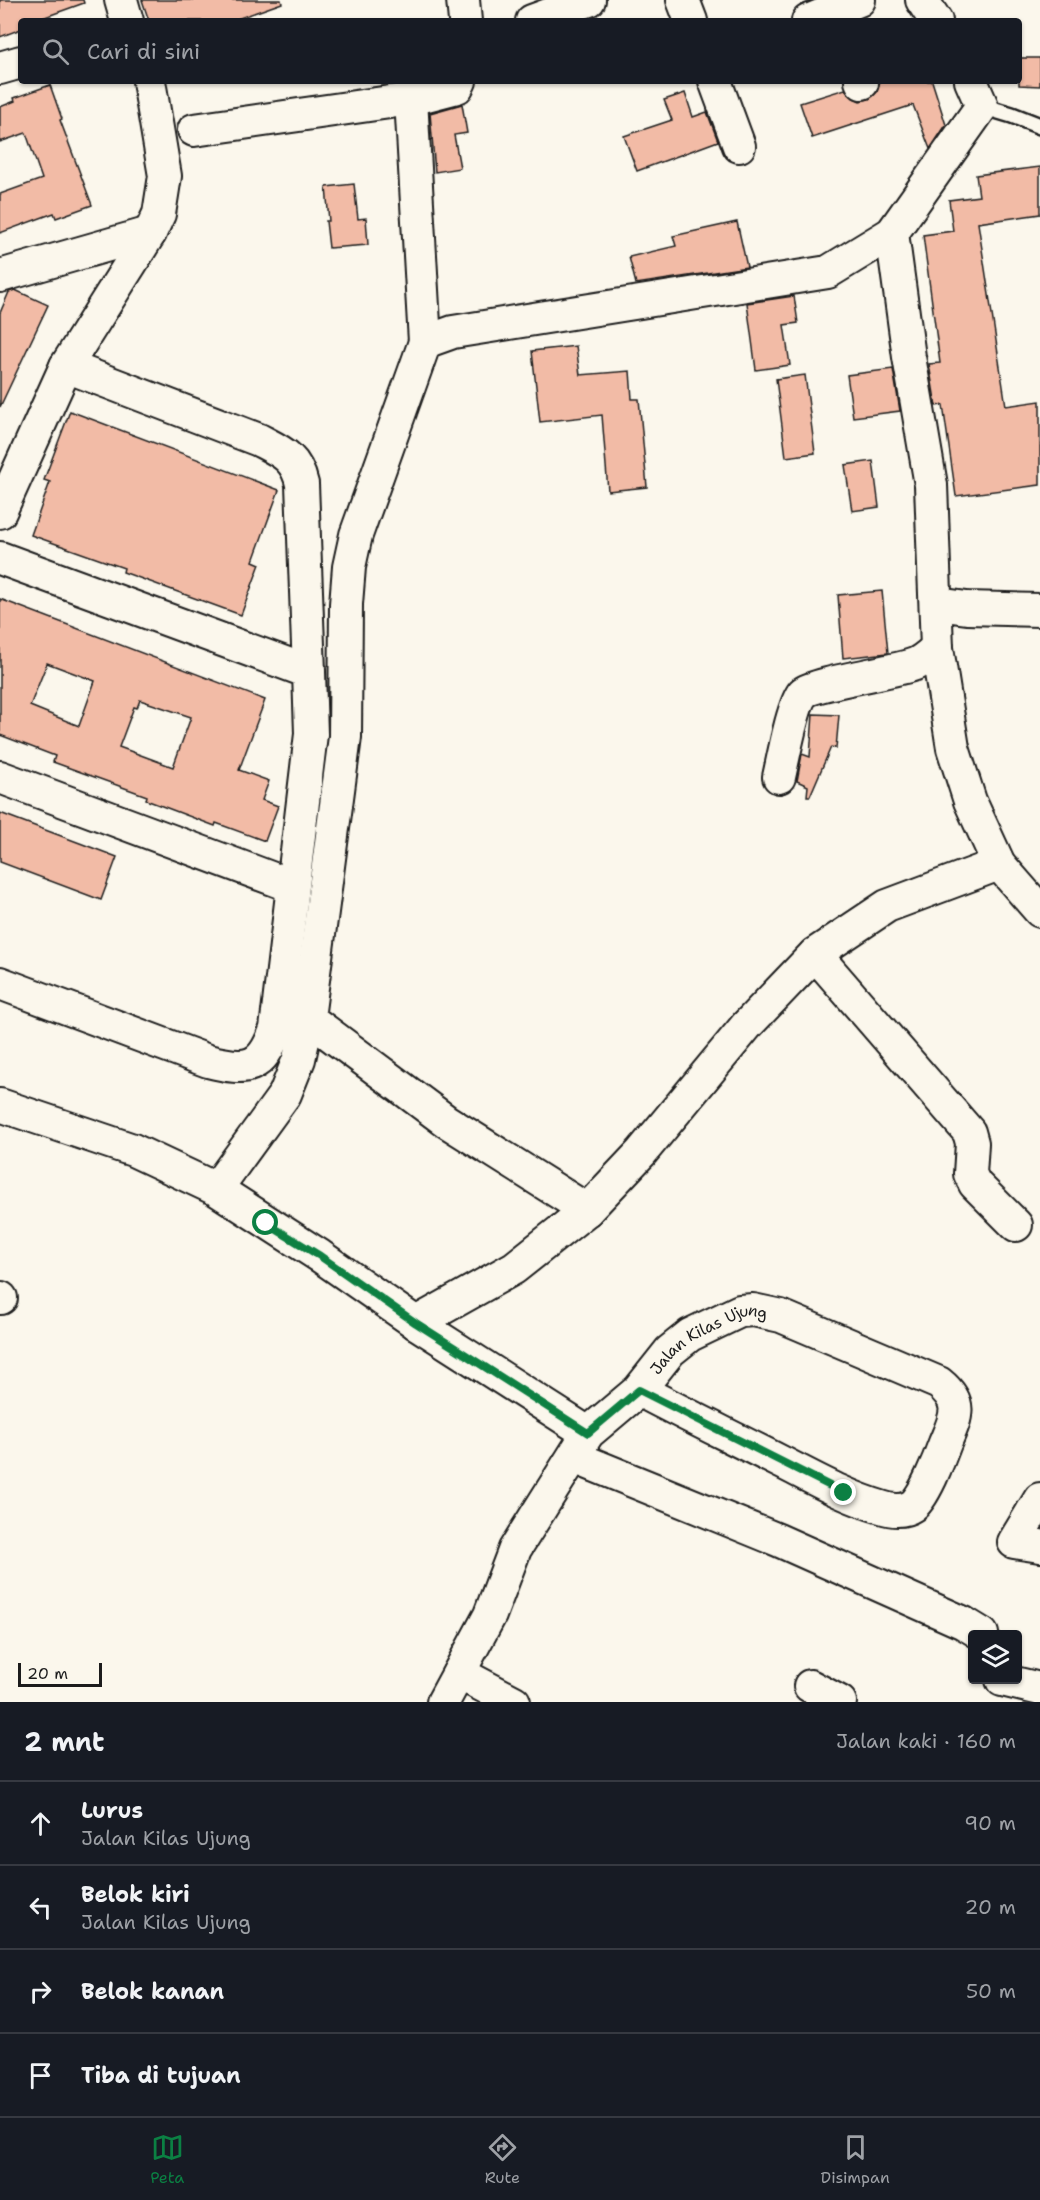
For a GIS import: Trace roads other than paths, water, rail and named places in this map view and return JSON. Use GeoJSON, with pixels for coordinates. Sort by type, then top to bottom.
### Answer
{"type":"FeatureCollection","features":[{"type":"Feature","properties":{"kind":"street"},"geometry":{"type":"LineString","coordinates":[[121,0],[126,18]]}},
{"type":"Feature","properties":{"kind":"street"},"geometry":{"type":"LineString","coordinates":[[464,0],[465,18]]}},
{"type":"Feature","properties":{"kind":"street"},"geometry":{"type":"LineString","coordinates":[[540,18],[589,0]]}},
{"type":"Feature","properties":{"kind":"street"},"geometry":{"type":"LineString","coordinates":[[683,0],[690,18]]}},
{"type":"Feature","properties":{"kind":"street"},"geometry":{"type":"LineString","coordinates":[[822,18],[859,0]]}},
{"type":"Feature","properties":{"kind":"street"},"geometry":{"type":"LineString","coordinates":[[922,0],[934,18]]}},
{"type":"Feature","properties":{"kind":"street"},"geometry":{"type":"LineString","coordinates":[[0,68],[18,63]]}},
{"type":"Feature","properties":{"kind":"street"},"geometry":{"type":"LineString","coordinates":[[0,512],[66,366],[150,233],[159,214],[165,177],[150,84]]}},
{"type":"Feature","properties":{"kind":"street"},"geometry":{"type":"LineString","coordinates":[[194,130],[411,99],[457,87],[458,84]]}},
{"type":"Feature","properties":{"kind":"street"},"geometry":{"type":"LineString","coordinates":[[716,84],[739,146]]}},
{"type":"Feature","properties":{"kind":"street"},"geometry":{"type":"LineString","coordinates":[[425,342],[453,332],[828,272],[892,233],[976,94]]}},
{"type":"Feature","properties":{"kind":"street"},"geometry":{"type":"LineString","coordinates":[[216,1189],[285,1094],[299,1059],[308,1018],[345,737],[346,604],[349,567],[356,535],[425,342],[411,99]]}},
{"type":"Feature","properties":{"kind":"street"},"geometry":{"type":"LineString","coordinates":[[0,276],[150,233]]}},
{"type":"Feature","properties":{"kind":"street"},"geometry":{"type":"LineString","coordinates":[[892,233],[909,357],[932,485],[937,648],[953,748],[970,801],[999,864],[1040,912]]}},
{"type":"Feature","properties":{"kind":"street"},"geometry":{"type":"LineString","coordinates":[[0,983],[208,1061],[226,1066],[255,1063],[262,1059],[276,1029],[310,734],[302,484],[294,462],[285,454],[259,440],[66,366]]}},
{"type":"Feature","properties":{"kind":"street"},"geometry":{"type":"LineString","coordinates":[[0,558],[309,672]]}},
{"type":"Feature","properties":{"kind":"street"},"geometry":{"type":"LineString","coordinates":[[937,604],[967,608],[1040,610]]}},
{"type":"Feature","properties":{"kind":"street"},"geometry":{"type":"LineString","coordinates":[[779,777],[787,741],[799,700],[803,694],[827,684],[917,664],[937,648]]}},
{"type":"Feature","properties":{"kind":"street"},"geometry":{"type":"LineString","coordinates":[[0,777],[292,886]]}},
{"type":"Feature","properties":{"kind":"street"},"geometry":{"type":"LineString","coordinates":[[416,1323],[514,1268],[587,1210],[640,1153],[747,1025],[815,954],[887,906],[999,864]]}},
{"type":"Feature","properties":{"kind":"street"},"geometry":{"type":"LineString","coordinates":[[815,954],[969,1132],[972,1143],[970,1174],[975,1184],[1016,1225]]}},
{"type":"Feature","properties":{"kind":"street"},"geometry":{"type":"LineString","coordinates":[[308,1018],[446,1121],[587,1210]]}},
{"type":"Feature","properties":{"kind":"street"},"geometry":{"type":"LineString","coordinates":[[0,1104],[134,1150],[216,1189],[320,1256],[416,1323],[581,1445],[788,1544],[964,1623],[974,1630]]}},
{"type":"Feature","properties":{"kind":"street","name":"Jalan Kilas Ujung"},"geometry":{"type":"LineString","coordinates":[[443,1702],[490,1615],[515,1549],[581,1445],[639,1390],[670,1351],[690,1335],[740,1311],[753,1310],[781,1316],[939,1383],[949,1391],[956,1410],[955,1419],[935,1467],[918,1501],[909,1508],[895,1509],[881,1507],[844,1493],[639,1390]]}},
{"type":"Feature","properties":{"kind":"street"},"geometry":{"type":"LineString","coordinates":[[1040,1499],[1014,1542],[1040,1546]]}},
{"type":"Feature","properties":{"kind":"street"},"geometry":{"type":"LineString","coordinates":[[459,1673],[514,1702]]}},
{"type":"Feature","properties":{"kind":"street"},"geometry":{"type":"LineString","coordinates":[[995,1702],[1002,1684]]}},
{"type":"Feature","properties":{"kind":"street"},"geometry":{"type":"LineString","coordinates":[[1019,1684],[1040,1689]]}},
{"type":"Feature","properties":{"kind":"street"},"geometry":{"type":"LineString","coordinates":[[810,1686],[840,1702]]}},
{"type":"Feature","properties":{"kind":"lane"},"geometry":{"type":"LineString","coordinates":[[976,94],[1012,115],[1040,126]]}}]}
